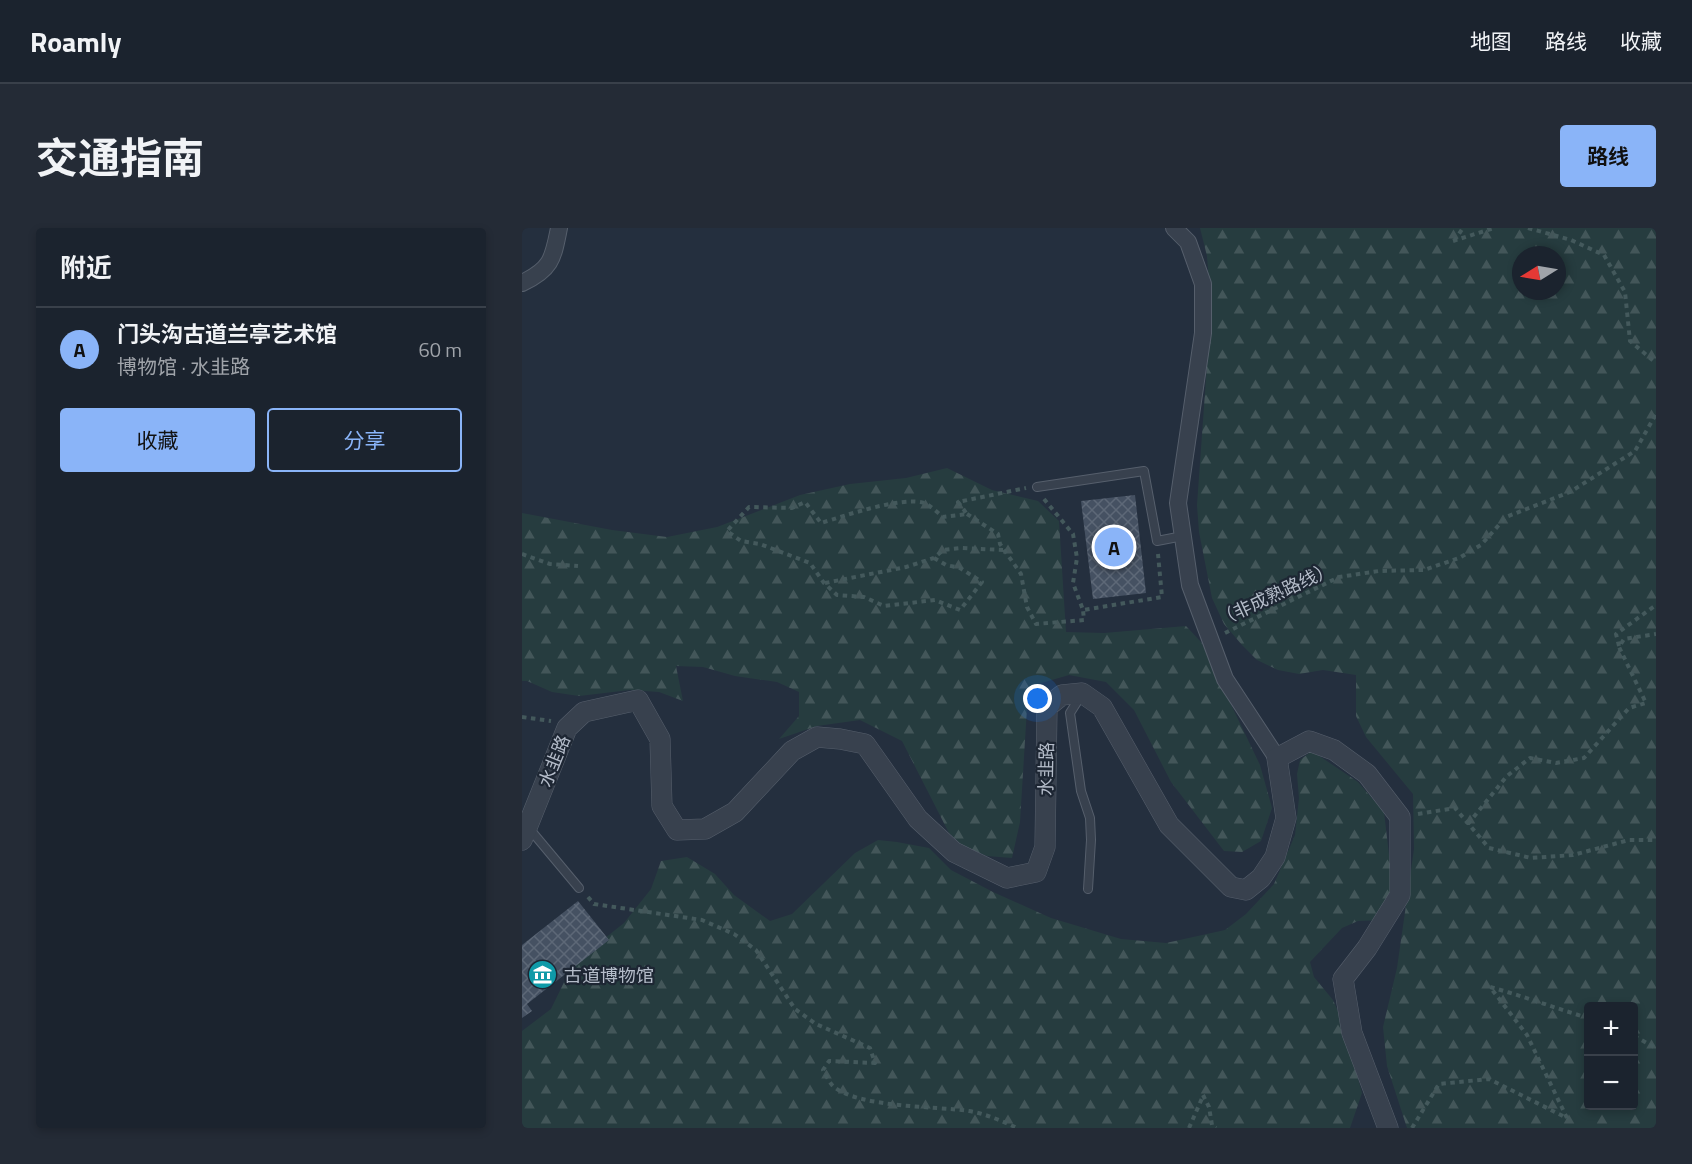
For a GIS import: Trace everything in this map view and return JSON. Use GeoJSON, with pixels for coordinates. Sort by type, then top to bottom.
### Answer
{"type":"FeatureCollection","features":[{"type":"Feature","properties":{"kind":"street"},"geometry":{"type":"LineString","coordinates":[[522,283],[537,276],[553,258],[559,228]]}},
{"type":"Feature","properties":{"kind":"street"},"geometry":{"type":"LineString","coordinates":[[1082,693],[1102,707],[1169,825],[1232,887],[1246,890],[1262,878],[1275,858],[1286,819],[1277,758],[1225,679],[1190,585],[1178,503],[1203,333],[1203,284],[1188,242],[1174,228]]}},
{"type":"Feature","properties":{"kind":"street","name":"水韭路"},"geometry":{"type":"LineString","coordinates":[[525,833],[567,728],[584,712],[638,700],[660,739],[663,806],[677,830],[705,829],[735,812],[792,751],[817,737],[840,739],[865,744],[918,819],[954,852],[1007,878],[1036,872],[1044,847],[1047,707],[1062,695],[1082,693]]}},
{"type":"Feature","properties":{"kind":"street"},"geometry":{"type":"LineString","coordinates":[[1277,758],[1309,741],[1334,750],[1367,774],[1400,817],[1400,896],[1367,948],[1343,979],[1352,1033],[1388,1128]]}},
{"type":"Feature","properties":{"kind":"lane"},"geometry":{"type":"LineString","coordinates":[[1036,487],[1144,471],[1157,541],[1183,536]]}},
{"type":"Feature","properties":{"kind":"lane"},"geometry":{"type":"LineString","coordinates":[[1082,693],[1071,713],[1081,791],[1090,818],[1088,889]]}},
{"type":"Feature","properties":{"kind":"lane"},"geometry":{"type":"LineString","coordinates":[[525,833],[579,888]]}},
{"type":"Feature","properties":{"kind":"path"},"geometry":{"type":"LineString","coordinates":[[1463,228],[1453,241],[1494,228]]}},
{"type":"Feature","properties":{"kind":"path"},"geometry":{"type":"LineString","coordinates":[[1528,228],[1571,240],[1604,255],[1625,292],[1630,341],[1656,363]]}},
{"type":"Feature","properties":{"kind":"path","name":"（非成熟路线）"},"geometry":{"type":"LineString","coordinates":[[1211,640],[1339,577],[1379,571],[1424,570],[1460,558],[1481,544],[1506,517],[1570,492],[1635,451],[1656,414]]}},
{"type":"Feature","properties":{"kind":"path"},"geometry":{"type":"LineString","coordinates":[[1036,487],[1073,534],[1077,558],[1073,583],[1083,610],[1083,620],[1036,624],[1027,607],[1021,574],[1000,544],[998,534],[967,514],[958,502],[1036,487]]}},
{"type":"Feature","properties":{"kind":"path"},"geometry":{"type":"LineString","coordinates":[[934,558],[945,565],[960,568],[982,582],[960,610],[935,600],[884,606],[864,597],[837,595],[824,583],[810,563],[760,544],[741,541],[727,531],[749,507],[792,508],[805,502],[821,523],[874,508],[908,502],[924,503],[943,517],[967,514]]}},
{"type":"Feature","properties":{"kind":"path"},"geometry":{"type":"LineString","coordinates":[[1083,610],[1162,597],[1157,541]]}},
{"type":"Feature","properties":{"kind":"path"},"geometry":{"type":"LineString","coordinates":[[824,583],[906,567],[934,558],[943,550],[961,548],[1004,550]]}},
{"type":"Feature","properties":{"kind":"path"},"geometry":{"type":"LineString","coordinates":[[522,554],[550,564],[578,566]]}},
{"type":"Feature","properties":{"kind":"path"},"geometry":{"type":"LineString","coordinates":[[1468,824],[1507,776],[1530,758],[1556,763],[1584,758],[1629,708],[1647,703],[1619,647],[1616,634],[1656,605]]}},
{"type":"Feature","properties":{"kind":"path"},"geometry":{"type":"LineString","coordinates":[[1619,647],[1624,639],[1656,634]]}},
{"type":"Feature","properties":{"kind":"path"},"geometry":{"type":"LineString","coordinates":[[522,717],[550,720],[565,733]]}},
{"type":"Feature","properties":{"kind":"path"},"geometry":{"type":"LineString","coordinates":[[1400,817],[1455,808],[1488,848],[1531,858],[1573,855],[1629,840],[1656,840]]}},
{"type":"Feature","properties":{"kind":"path"},"geometry":{"type":"LineString","coordinates":[[579,888],[594,904],[702,920],[734,934],[756,950],[795,1009],[816,1024],[870,1048],[875,1063],[829,1060],[823,1070],[833,1086],[853,1096],[882,1102],[968,1111],[991,1116],[1017,1128]]}},
{"type":"Feature","properties":{"kind":"path"},"geometry":{"type":"LineString","coordinates":[[1412,1128],[1438,1084],[1489,1079],[1567,1118],[1527,1035],[1490,987],[1525,996],[1584,1017]]}},
{"type":"Feature","properties":{"kind":"path"},"geometry":{"type":"LineString","coordinates":[[1638,1038],[1656,1048]]}},
{"type":"Feature","properties":{"kind":"path"},"geometry":{"type":"LineString","coordinates":[[1189,1128],[1203,1095],[1209,1107],[1212,1125],[1216,1128]]}},
{"type":"Feature","properties":{"kind":"green space"},"geometry":{"type":"Polygon","coordinates":[[[1200,228],[1656,228],[1656,1128],[1407,1128],[1387,1066],[1383,1027],[1397,968],[1414,849],[1413,794],[1366,737],[1356,716],[1356,675],[1323,670],[1299,674],[1278,670],[1257,660],[1224,624],[1212,598],[1199,532],[1197,505],[1211,308],[1207,256],[1200,228]]]}},
{"type":"Feature","properties":{"kind":"green space"},"geometry":{"type":"Polygon","coordinates":[[[947,468],[992,490],[1038,501],[1059,521],[1066,632],[1104,633],[1186,626],[1201,642],[1260,765],[1272,808],[1261,841],[1242,852],[1224,851],[1171,782],[1134,710],[1106,682],[1069,675],[1038,684],[1027,708],[1020,822],[1012,858],[987,856],[963,846],[949,833],[902,741],[860,720],[817,726],[779,739],[799,716],[799,692],[777,682],[735,676],[703,667],[676,666],[683,701],[659,692],[630,690],[579,696],[552,692],[522,681],[522,513],[612,530],[667,537],[717,527],[800,495],[850,484],[906,478],[947,468]]]}},
{"type":"Feature","properties":{"kind":"green space"},"geometry":{"type":"Polygon","coordinates":[[[1312,751],[1358,782],[1384,812],[1395,906],[1385,920],[1358,921],[1342,928],[1310,962],[1314,977],[1333,1000],[1342,1020],[1362,1093],[1350,1128],[522,1128],[522,1031],[551,1009],[569,972],[595,946],[624,923],[651,889],[661,861],[687,857],[715,874],[734,895],[770,921],[792,914],[855,853],[878,840],[897,842],[929,848],[951,870],[1051,918],[1121,939],[1166,943],[1225,930],[1246,914],[1274,884],[1295,835],[1299,798],[1297,774],[1300,760],[1312,751]]]}},
{"type":"Feature","properties":{"kind":"building"},"geometry":{"type":"Polygon","coordinates":[[[1135,495],[1146,593],[1093,599],[1081,501],[1135,495]]]}},
{"type":"Feature","properties":{"kind":"building","name":"古道博物馆"},"geometry":{"type":"Polygon","coordinates":[[[578,901],[609,940],[527,1004],[532,1011],[522,1018],[522,945],[578,901]]]}},
{"type":"Feature","properties":{"kind":"place","name":"门头沟古道兰亭艺术馆"},"geometry":{"type":"Point","coordinates":[1114,547]}},
{"type":"Feature","properties":{"kind":"place","name":"古道博物馆"},"geometry":{"type":"Point","coordinates":[543,975]}}]}
